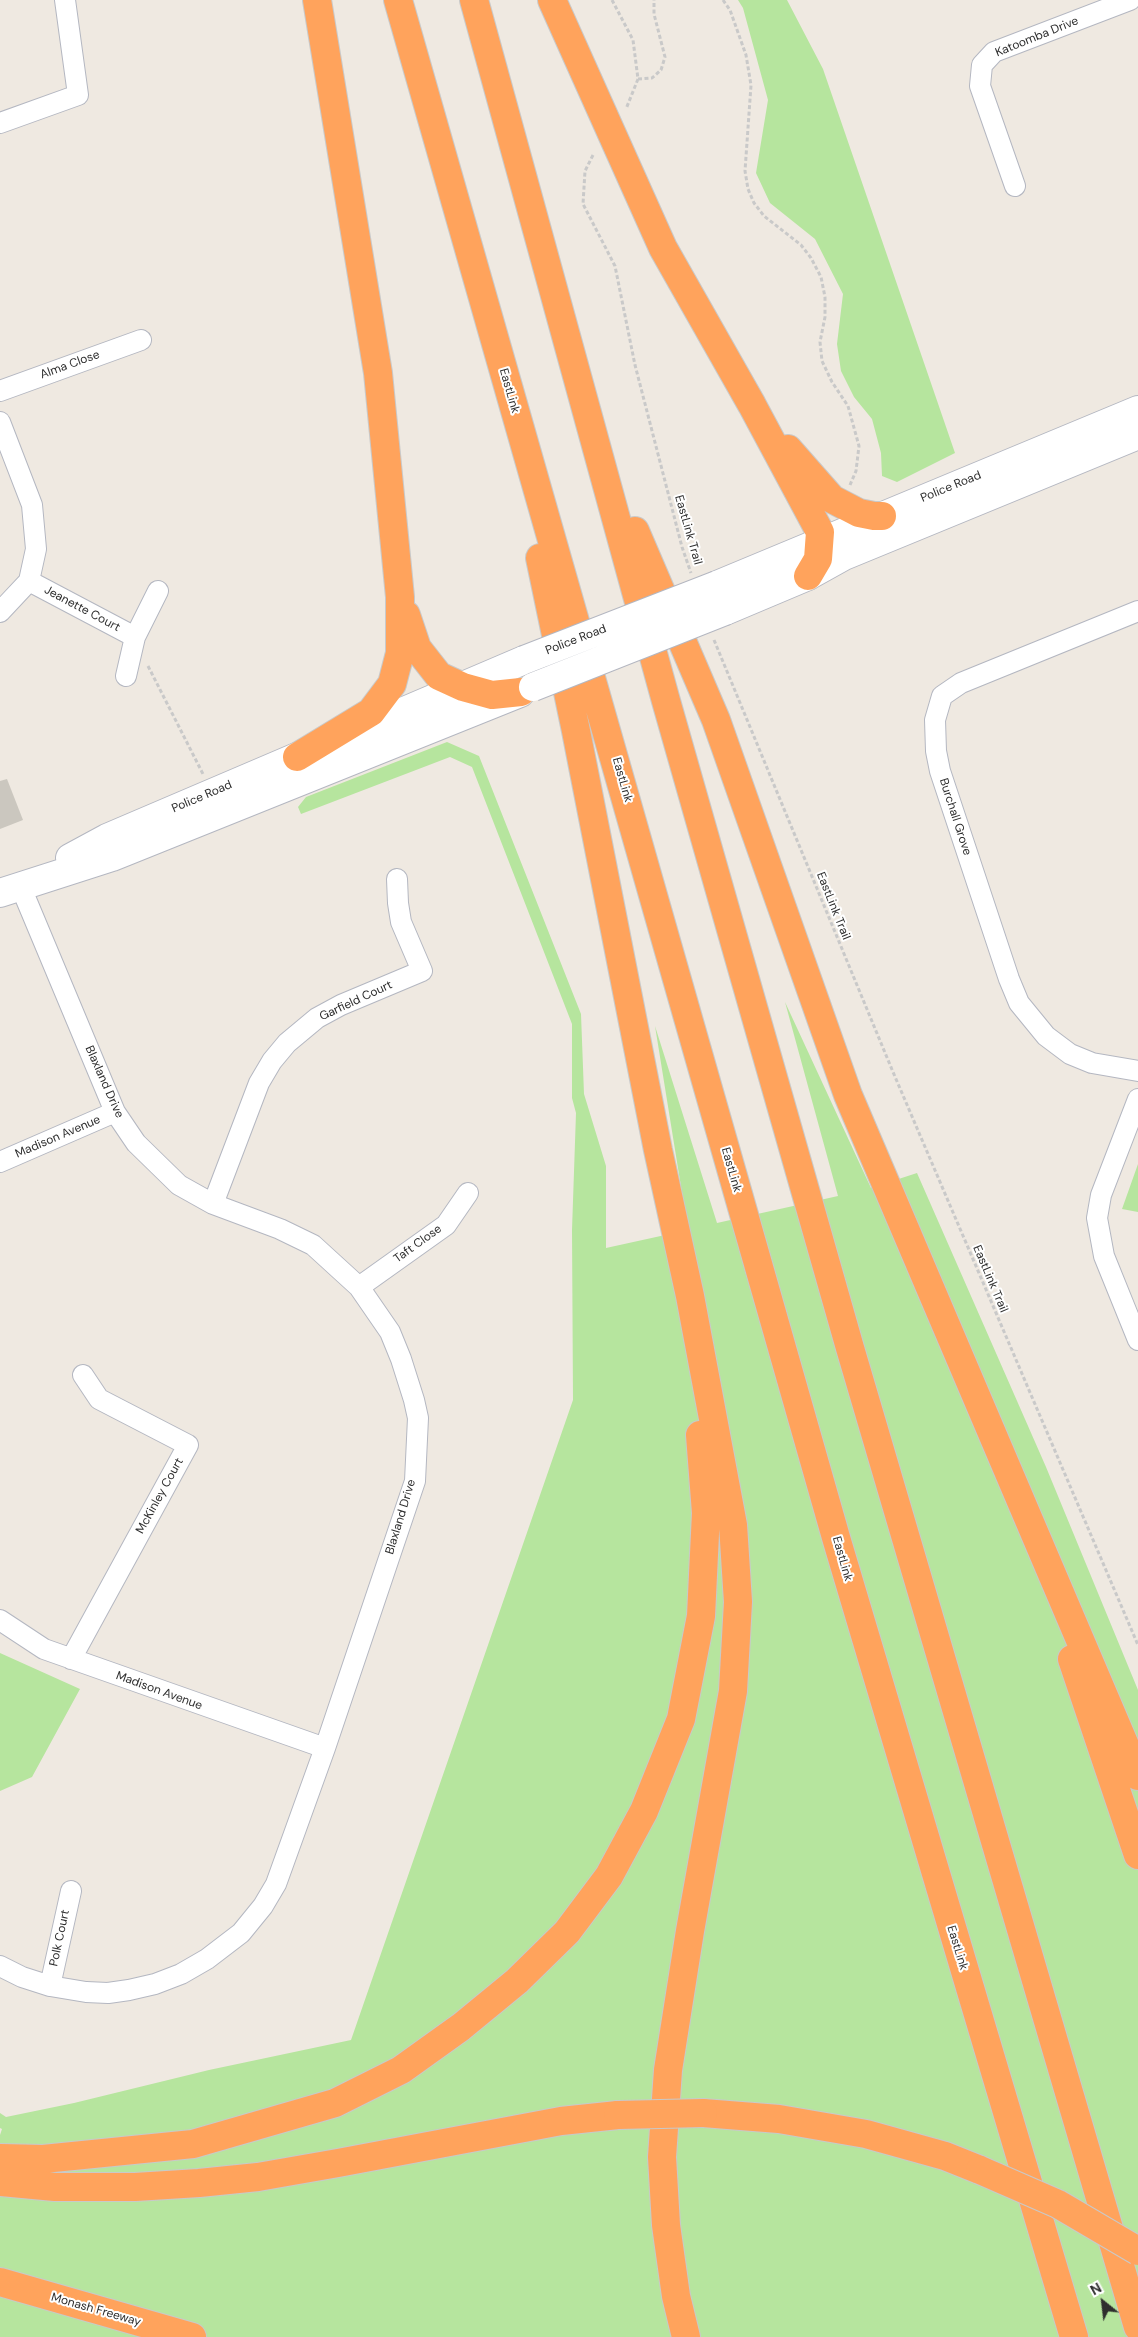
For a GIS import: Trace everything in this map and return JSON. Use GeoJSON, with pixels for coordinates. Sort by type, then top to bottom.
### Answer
{"type":"FeatureCollection","features":[{"type":"Feature","properties":{"kind":"highway"},"geometry":{"type":"LineString","coordinates":[[297,757],[371,712],[392,684],[400,653],[400,597],[378,373],[317,0]]}},
{"type":"Feature","properties":{"kind":"highway","name":"EastLink"},"geometry":{"type":"LineString","coordinates":[[398,0],[840,1551],[1074,2337]]}},
{"type":"Feature","properties":{"kind":"highway"},"geometry":{"type":"LineString","coordinates":[[474,0],[669,710],[847,1339],[1138,2327]]}},
{"type":"Feature","properties":{"kind":"highway"},"geometry":{"type":"LineString","coordinates":[[552,0],[663,248],[752,405],[820,532],[818,559],[808,576]]}},
{"type":"Feature","properties":{"kind":"highway"},"geometry":{"type":"LineString","coordinates":[[477,278],[571,702],[658,1150],[690,1296],[732,1525],[738,1602],[733,1691],[690,1932],[667,2080],[662,2157],[666,2225],[676,2296],[686,2337]]}},
{"type":"Feature","properties":{"kind":"highway"},"geometry":{"type":"LineString","coordinates":[[752,405],[832,499],[859,513],[882,516]]}},
{"type":"Feature","properties":{"kind":"highway"},"geometry":{"type":"LineString","coordinates":[[594,432],[716,720],[848,1095],[1138,1776]]}},
{"type":"Feature","properties":{"kind":"highway"},"geometry":{"type":"LineString","coordinates":[[400,597],[417,648],[439,676],[463,687],[492,695],[527,690]]}},
{"type":"Feature","properties":{"kind":"highway"},"geometry":{"type":"LineString","coordinates":[[0,2158],[43,2159],[193,2144],[335,2103],[401,2070],[461,2027],[517,1981],[567,1932],[609,1876],[644,1811],[681,1720],[698,1635],[701,1616],[706,1513],[690,1296]]}},
{"type":"Feature","properties":{"kind":"highway"},"geometry":{"type":"LineString","coordinates":[[975,1392],[1067,1644],[1138,1855]]}},
{"type":"Feature","properties":{"kind":"highway"},"geometry":{"type":"LineString","coordinates":[[0,2182],[55,2187],[135,2187],[199,2183],[258,2177],[561,2121],[618,2115],[703,2113],[779,2119],[858,2132],[937,2154],[980,2170],[1058,2204],[1138,2251]]}},
{"type":"Feature","properties":{"kind":"highway","name":"Monash Freeway"},"geometry":{"type":"LineString","coordinates":[[0,2282],[192,2337]]}},
{"type":"Feature","properties":{"kind":"main road","name":"Police Road"},"geometry":{"type":"LineString","coordinates":[[10,889],[107,838],[524,660],[706,583],[820,541],[1138,410]]}},
{"type":"Feature","properties":{"kind":"main road","name":"Police Road"},"geometry":{"type":"LineString","coordinates":[[10,889],[112,857],[527,690],[718,622],[844,556],[1138,435]]}},
{"type":"Feature","properties":{"kind":"street"},"geometry":{"type":"LineString","coordinates":[[0,123],[78,95],[65,0]]}},
{"type":"Feature","properties":{"kind":"street","name":"Katoomba Drive"},"geometry":{"type":"LineString","coordinates":[[1015,186],[980,86],[982,65],[994,52],[1130,0]]}},
{"type":"Feature","properties":{"kind":"street","name":"Alma Close"},"geometry":{"type":"LineString","coordinates":[[0,391],[140,340]]}},
{"type":"Feature","properties":{"kind":"street"},"geometry":{"type":"LineString","coordinates":[[0,422],[32,505],[36,549],[29,581],[0,612]]}},
{"type":"Feature","properties":{"kind":"street","name":"Jeanette Court"},"geometry":{"type":"LineString","coordinates":[[29,581],[134,638]]}},
{"type":"Feature","properties":{"kind":"street","name":"Jeanette Court"},"geometry":{"type":"LineString","coordinates":[[126,676],[134,638],[158,591]]}},
{"type":"Feature","properties":{"kind":"street","name":"Burchall Grove"},"geometry":{"type":"LineString","coordinates":[[1138,612],[961,683],[942,696],[936,720],[936,751],[940,771],[1009,979],[1019,1003],[1046,1036],[1070,1054],[1092,1064],[1138,1071]]}},
{"type":"Feature","properties":{"kind":"street","name":"Garfield Court"},"geometry":{"type":"LineString","coordinates":[[213,1204],[259,1083],[272,1061],[287,1043],[318,1018],[341,1005],[422,970],[401,922],[397,879]]}},
{"type":"Feature","properties":{"kind":"street","name":"Blaxland Drive"},"geometry":{"type":"LineString","coordinates":[[0,1966],[22,1977],[50,1986],[86,1992],[108,1993],[155,1984],[181,1974],[208,1959],[241,1933],[263,1906],[276,1884],[325,1748],[414,1481],[418,1418],[402,1359],[390,1332],[359,1287],[313,1245],[280,1229],[213,1204],[179,1185],[155,1164],[136,1142],[115,1112],[10,889]]}},
{"type":"Feature","properties":{"kind":"street"},"geometry":{"type":"LineString","coordinates":[[1138,1099],[1101,1195],[1097,1218],[1098,1234],[1104,1256],[1138,1340]]}},
{"type":"Feature","properties":{"kind":"street","name":"Madison Avenue"},"geometry":{"type":"LineString","coordinates":[[0,1162],[115,1112]]}},
{"type":"Feature","properties":{"kind":"street","name":"Taft Close"},"geometry":{"type":"LineString","coordinates":[[359,1287],[446,1225],[468,1192]]}},
{"type":"Feature","properties":{"kind":"street","name":"McKinley Court"},"geometry":{"type":"LineString","coordinates":[[71,1659],[188,1445],[99,1399],[83,1375]]}},
{"type":"Feature","properties":{"kind":"street","name":"Madison Avenue"},"geometry":{"type":"LineString","coordinates":[[0,1620],[44,1649],[325,1748]]}},
{"type":"Feature","properties":{"kind":"street","name":"Polk Court"},"geometry":{"type":"LineString","coordinates":[[50,1986],[70,1891]]}},
{"type":"Feature","properties":{"kind":"path"},"geometry":{"type":"LineString","coordinates":[[612,0],[633,40],[638,79],[626,109]]}},
{"type":"Feature","properties":{"kind":"path"},"geometry":{"type":"LineString","coordinates":[[638,79],[652,78],[661,70],[665,58],[654,14],[654,0]]}},
{"type":"Feature","properties":{"kind":"path"},"geometry":{"type":"LineString","coordinates":[[723,0],[730,10],[746,55],[751,85],[746,171],[748,189],[754,203],[764,216],[801,244],[821,277],[825,296],[825,317],[820,342],[822,361],[832,382],[848,406],[859,446],[856,470],[849,488]]}},
{"type":"Feature","properties":{"kind":"path","name":"EastLink Trail"},"geometry":{"type":"LineString","coordinates":[[593,155],[585,171],[583,204],[615,266],[635,365],[682,547],[706,583]]}},
{"type":"Feature","properties":{"kind":"path","name":"EastLink Trail"},"geometry":{"type":"LineString","coordinates":[[718,622],[893,1072],[1138,1645]]}},
{"type":"Feature","properties":{"kind":"path"},"geometry":{"type":"LineString","coordinates":[[134,638],[212,793]]}},
{"type":"Feature","properties":{"kind":"green space"},"geometry":{"type":"Polygon","coordinates":[[[738,0],[787,0],[823,69],[955,453],[897,482],[882,476],[881,453],[872,419],[854,397],[841,371],[837,344],[843,294],[815,239],[770,203],[756,173],[768,100],[743,8],[738,0]]]}},
{"type":"Feature","properties":{"kind":"green space"},"geometry":{"type":"Polygon","coordinates":[[[447,742],[479,756],[581,1014],[584,1094],[606,1166],[606,1248],[688,1230],[655,1026],[717,1223],[838,1196],[785,1002],[871,1188],[917,1173],[1046,1467],[1138,1690],[1138,2337],[0,2337],[0,2135],[2,2129],[0,2128],[0,2113],[6,2117],[74,2103],[209,2070],[351,2040],[573,1400],[572,1230],[576,1113],[572,1098],[572,1024],[472,767],[450,757],[301,814],[298,807],[306,797],[447,742]]]}},
{"type":"Feature","properties":{"kind":"green space"},"geometry":{"type":"Polygon","coordinates":[[[1138,1164],[1138,1212],[1122,1209],[1138,1164]]]}},
{"type":"Feature","properties":{"kind":"green space"},"geometry":{"type":"Polygon","coordinates":[[[0,1653],[80,1689],[32,1777],[0,1791],[0,1653]]]}},
{"type":"Feature","properties":{"kind":"building"},"geometry":{"type":"Polygon","coordinates":[[[7,779],[23,820],[0,829],[0,781],[7,779]]]}}]}
